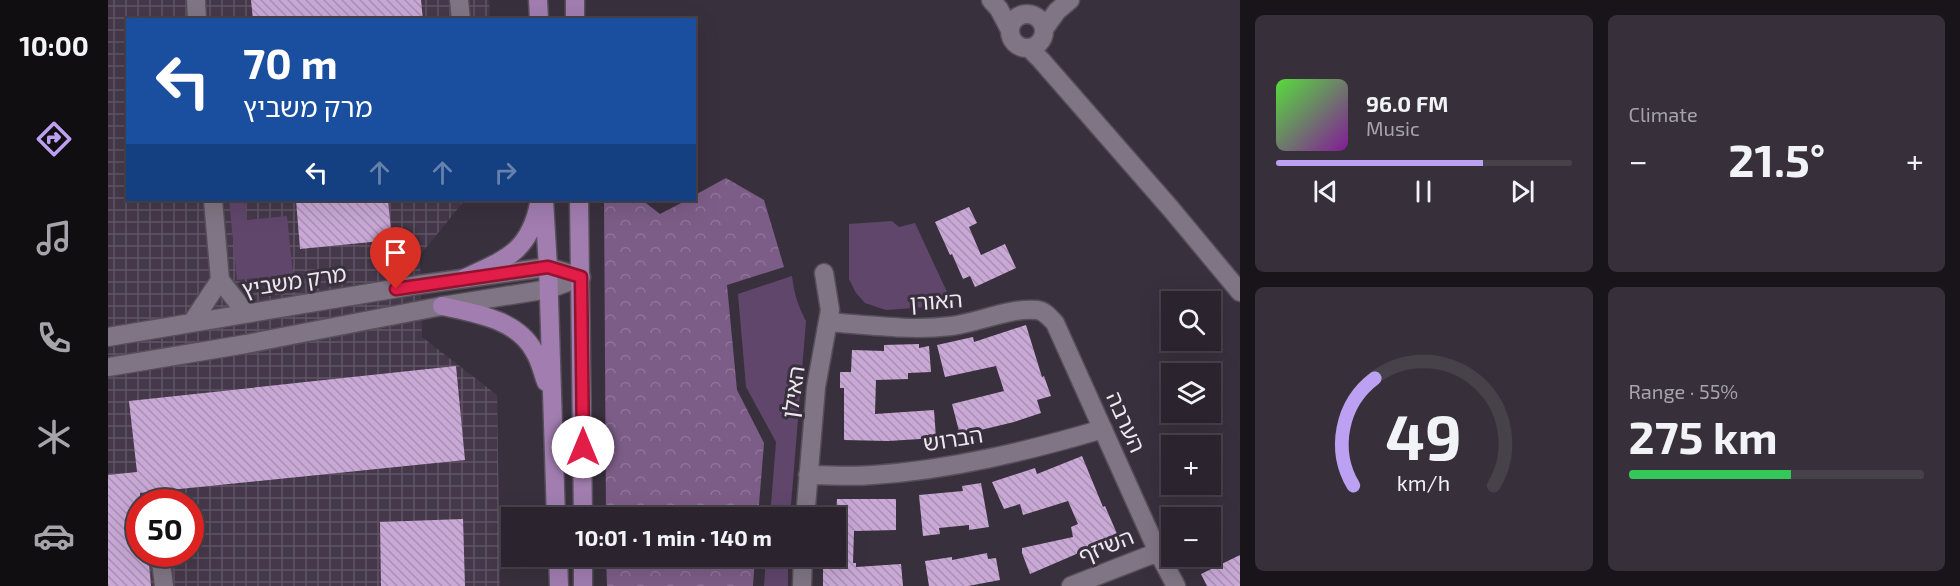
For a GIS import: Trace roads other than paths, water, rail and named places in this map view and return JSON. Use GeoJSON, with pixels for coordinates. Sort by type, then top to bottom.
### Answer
{"type":"FeatureCollection","features":[{"type":"Feature","properties":{"kind":"main road"},"geometry":{"type":"LineString","coordinates":[[538,0],[539,18]]}},
{"type":"Feature","properties":{"kind":"main road"},"geometry":{"type":"LineString","coordinates":[[575,0],[575,18]]}},
{"type":"Feature","properties":{"kind":"main road"},"geometry":{"type":"LineString","coordinates":[[542,201],[549,289],[556,507]]}},
{"type":"Feature","properties":{"kind":"main road"},"geometry":{"type":"LineString","coordinates":[[465,278],[495,264],[519,248],[534,225],[542,201]]}},
{"type":"Feature","properties":{"kind":"main road"},"geometry":{"type":"LineString","coordinates":[[579,201],[583,507]]}},
{"type":"Feature","properties":{"kind":"main road"},"geometry":{"type":"LineString","coordinates":[[442,306],[488,318],[518,331],[534,349],[540,362],[553,408]]}},
{"type":"Feature","properties":{"kind":"main road"},"geometry":{"type":"LineString","coordinates":[[558,567],[559,586]]}},
{"type":"Feature","properties":{"kind":"main road"},"geometry":{"type":"LineString","coordinates":[[583,567],[584,586]]}},
{"type":"Feature","properties":{"kind":"street"},"geometry":{"type":"LineString","coordinates":[[196,0],[197,18]]}},
{"type":"Feature","properties":{"kind":"street"},"geometry":{"type":"LineString","coordinates":[[459,0],[461,18]]}},
{"type":"Feature","properties":{"kind":"street"},"geometry":{"type":"LineString","coordinates":[[995,4],[1031,34],[1240,292]]}},
{"type":"Feature","properties":{"kind":"street"},"geometry":{"type":"LineString","coordinates":[[1031,34],[1063,5]]}},
{"type":"Feature","properties":{"kind":"street"},"geometry":{"type":"LineString","coordinates":[[213,201],[220,280],[246,313]]}},
{"type":"Feature","properties":{"kind":"street","name":"מרק משביץ"},"geometry":{"type":"LineString","coordinates":[[108,337],[193,321],[548,267],[581,277]]}},
{"type":"Feature","properties":{"kind":"street","name":"האילן"},"geometry":{"type":"LineString","coordinates":[[806,507],[816,387],[830,310],[825,273]]}},
{"type":"Feature","properties":{"kind":"street"},"geometry":{"type":"LineString","coordinates":[[108,367],[246,344],[442,306],[549,289],[581,277]]}},
{"type":"Feature","properties":{"kind":"street"},"geometry":{"type":"LineString","coordinates":[[193,321],[220,280]]}},
{"type":"Feature","properties":{"kind":"street","name":"האורן"},"geometry":{"type":"LineString","coordinates":[[828,322],[920,328],[951,326],[1019,311],[1038,310],[1046,313]]}},
{"type":"Feature","properties":{"kind":"street","name":"הערבה"},"geometry":{"type":"LineString","coordinates":[[1046,313],[1054,323],[1158,552],[1176,586]]}},
{"type":"Feature","properties":{"kind":"street","name":"הברוש"},"geometry":{"type":"LineString","coordinates":[[808,475],[872,475],[931,468],[1004,455],[1103,429]]}},
{"type":"Feature","properties":{"kind":"street","name":"השיזף"},"geometry":{"type":"LineString","coordinates":[[1071,586],[1158,552]]}},
{"type":"Feature","properties":{"kind":"street"},"geometry":{"type":"LineString","coordinates":[[162,567],[164,586]]}},
{"type":"Feature","properties":{"kind":"street"},"geometry":{"type":"LineString","coordinates":[[801,586],[802,567]]}}]}
